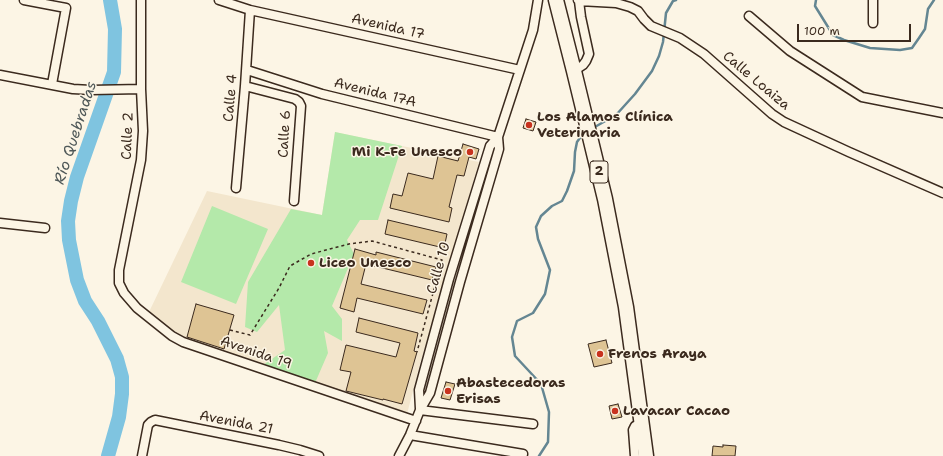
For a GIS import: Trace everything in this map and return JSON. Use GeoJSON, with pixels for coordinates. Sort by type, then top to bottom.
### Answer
{"type":"FeatureCollection","features":[{"type":"Feature","properties":{"kind":"highway","name":"2"},"geometry":{"type":"LineString","coordinates":[[556,0],[605,199],[626,307],[646,456]]}},
{"type":"Feature","properties":{"kind":"street"},"geometry":{"type":"LineString","coordinates":[[24,0],[66,8],[52,84]]}},
{"type":"Feature","properties":{"kind":"street","name":"Calle 2"},"geometry":{"type":"LineString","coordinates":[[119,270],[141,160],[143,131],[141,0]]}},
{"type":"Feature","properties":{"kind":"street","name":"Avenida 17"},"geometry":{"type":"LineString","coordinates":[[219,0],[250,10],[520,70]]}},
{"type":"Feature","properties":{"kind":"street","name":"Calle 10"},"geometry":{"type":"LineString","coordinates":[[399,456],[410,435],[420,410],[419,390],[449,279],[490,146],[498,137],[533,30],[538,0]]}},
{"type":"Feature","properties":{"kind":"street"},"geometry":{"type":"LineString","coordinates":[[873,0],[873,23]]}},
{"type":"Feature","properties":{"kind":"street","name":"Calle Loaiza"},"geometry":{"type":"LineString","coordinates":[[574,71],[583,65],[589,54],[578,1],[616,3],[630,7],[638,11],[651,26],[680,38],[704,54],[772,114],[784,122],[943,193]]}},
{"type":"Feature","properties":{"kind":"street","name":"Calle 4"},"geometry":{"type":"LineString","coordinates":[[236,188],[247,70],[250,10]]}},
{"type":"Feature","properties":{"kind":"street"},"geometry":{"type":"LineString","coordinates":[[749,16],[790,51],[862,97],[943,113]]}},
{"type":"Feature","properties":{"kind":"street","name":"Avenida 17A"},"geometry":{"type":"LineString","coordinates":[[247,70],[322,94],[498,137]]}},
{"type":"Feature","properties":{"kind":"street"},"geometry":{"type":"LineString","coordinates":[[0,75],[73,89],[142,89]]}},
{"type":"Feature","properties":{"kind":"street","name":"Calle 6"},"geometry":{"type":"LineString","coordinates":[[245,86],[295,99],[301,106],[294,201]]}},
{"type":"Feature","properties":{"kind":"street"},"geometry":{"type":"LineString","coordinates":[[0,223],[45,228]]}},
{"type":"Feature","properties":{"kind":"street","name":"Avenida 19"},"geometry":{"type":"LineString","coordinates":[[119,270],[119,283],[124,293],[137,308],[172,336],[183,342],[416,421]]}},
{"type":"Feature","properties":{"kind":"street"},"geometry":{"type":"LineString","coordinates":[[420,410],[533,424]]}},
{"type":"Feature","properties":{"kind":"street","name":"Avenida 21"},"geometry":{"type":"LineString","coordinates":[[142,456],[148,425],[155,420],[279,445],[319,456]]}},
{"type":"Feature","properties":{"kind":"street"},"geometry":{"type":"LineString","coordinates":[[635,456],[633,430],[635,426],[641,423]]}},
{"type":"Feature","properties":{"kind":"street"},"geometry":{"type":"LineString","coordinates":[[410,435],[524,454]]}},
{"type":"Feature","properties":{"kind":"path"},"geometry":{"type":"LineString","coordinates":[[230,330],[250,335],[279,288],[290,266],[311,254],[349,244],[372,241],[442,260],[417,352]]}},
{"type":"Feature","properties":{"kind":"shaded area","name":"Liceo Unesco"},"geometry":{"type":"Polygon","coordinates":[[[335,132],[479,162],[420,364],[407,414],[183,338],[149,312],[207,191],[322,215],[335,132]]]}},
{"type":"Feature","properties":{"kind":"green space"},"geometry":{"type":"Polygon","coordinates":[[[335,132],[402,146],[378,220],[360,220],[347,240],[354,254],[332,306],[342,319],[342,341],[324,331],[328,353],[315,383],[263,365],[285,350],[279,305],[257,332],[245,327],[248,282],[291,209],[322,215],[335,132]]]}},
{"type":"Feature","properties":{"kind":"green space"},"geometry":{"type":"Polygon","coordinates":[[[212,206],[268,229],[236,304],[181,282],[212,206]]]}},
{"type":"Feature","properties":{"kind":"building","name":"Los Alamos Clínica Veterinaria"},"geometry":{"type":"Polygon","coordinates":[[[526,119],[536,122],[533,131],[523,128],[526,119]]]}},
{"type":"Feature","properties":{"kind":"building"},"geometry":{"type":"Polygon","coordinates":[[[463,144],[479,149],[476,159],[469,157],[464,176],[457,175],[449,207],[452,208],[449,222],[390,208],[393,194],[402,196],[408,173],[433,179],[438,156],[458,161],[463,144]]]}},
{"type":"Feature","properties":{"kind":"building"},"geometry":{"type":"Polygon","coordinates":[[[388,220],[447,234],[444,248],[385,234],[388,220]]]}},
{"type":"Feature","properties":{"kind":"building"},"geometry":{"type":"Polygon","coordinates":[[[355,249],[376,255],[376,252],[436,267],[432,280],[366,264],[361,284],[427,300],[423,314],[357,298],[354,312],[340,308],[355,249]]]}},
{"type":"Feature","properties":{"kind":"building"},"geometry":{"type":"Polygon","coordinates":[[[196,304],[234,315],[224,349],[187,337],[196,304]]]}},
{"type":"Feature","properties":{"kind":"building"},"geometry":{"type":"Polygon","coordinates":[[[359,318],[418,333],[414,351],[417,352],[402,404],[346,391],[351,372],[340,370],[346,345],[396,357],[400,343],[356,332],[359,318]]]}},
{"type":"Feature","properties":{"kind":"building","name":"Frenos Araya"},"geometry":{"type":"Polygon","coordinates":[[[606,340],[612,363],[594,367],[588,344],[606,340]]]}},
{"type":"Feature","properties":{"kind":"building","name":"Abastecedoras Erisas"},"geometry":{"type":"Polygon","coordinates":[[[446,382],[455,384],[450,400],[441,398],[446,382]]]}},
{"type":"Feature","properties":{"kind":"building","name":"Lavacar Cacao"},"geometry":{"type":"Polygon","coordinates":[[[618,404],[622,417],[612,419],[609,406],[618,404]]]}},
{"type":"Feature","properties":{"kind":"building"},"geometry":{"type":"Polygon","coordinates":[[[723,445],[736,446],[735,456],[712,456],[713,446],[723,447],[723,445]]]}},
{"type":"Feature","properties":{"kind":"waterway","name":"Río Quebradas"},"geometry":{"type":"LineString","coordinates":[[108,456],[119,417],[122,394],[122,377],[117,359],[98,321],[85,301],[77,280],[69,240],[68,221],[77,177],[114,72],[115,29],[110,0]]}},
{"type":"Feature","properties":{"kind":"waterway"},"geometry":{"type":"LineString","coordinates":[[593,128],[616,115],[635,94],[652,71],[659,56],[663,42],[666,13],[673,1],[676,0]]}},
{"type":"Feature","properties":{"kind":"waterway"},"geometry":{"type":"LineString","coordinates":[[816,0],[815,6],[833,35],[870,48],[900,50],[912,48],[919,38],[925,29],[928,9],[934,0]]}},
{"type":"Feature","properties":{"kind":"waterway"},"geometry":{"type":"LineString","coordinates":[[539,456],[548,442],[549,412],[541,384],[515,356],[512,337],[517,321],[533,313],[545,294],[550,270],[538,239],[536,227],[541,216],[552,206],[562,201],[574,171],[577,142],[585,133]]}},
{"type":"Feature","properties":{"kind":"place","name":"Los Alamos Clínica Veterinaria"},"geometry":{"type":"Point","coordinates":[529,125]}},
{"type":"Feature","properties":{"kind":"place","name":"Mi K-Fe Unesco"},"geometry":{"type":"Point","coordinates":[470,152]}},
{"type":"Feature","properties":{"kind":"place","name":"Liceo Unesco"},"geometry":{"type":"Point","coordinates":[311,263]}},
{"type":"Feature","properties":{"kind":"place","name":"Frenos Araya"},"geometry":{"type":"Point","coordinates":[600,354]}},
{"type":"Feature","properties":{"kind":"place","name":"Abastecedoras Erisas"},"geometry":{"type":"Point","coordinates":[448,391]}},
{"type":"Feature","properties":{"kind":"place","name":"Lavacar Cacao"},"geometry":{"type":"Point","coordinates":[615,411]}}]}
